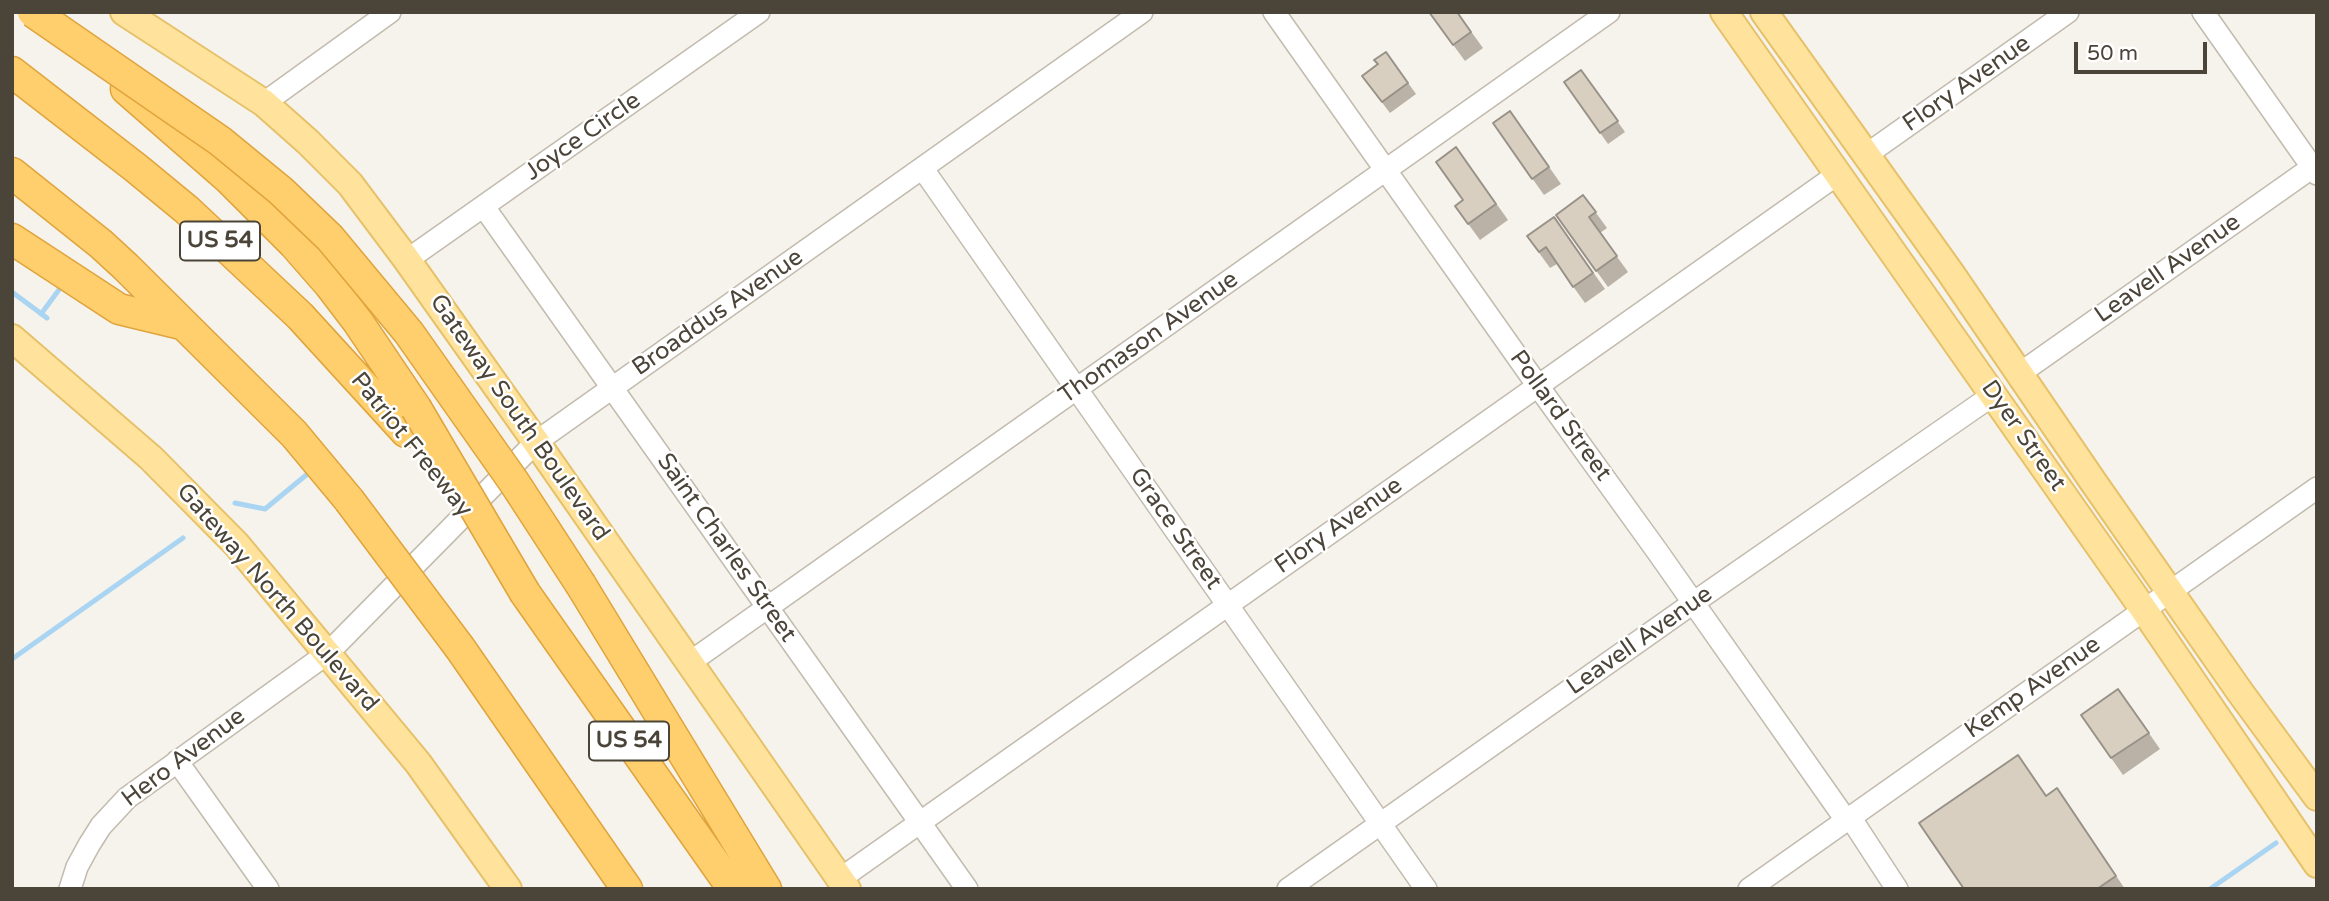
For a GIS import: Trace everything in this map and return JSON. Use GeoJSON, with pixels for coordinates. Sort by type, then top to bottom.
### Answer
{"type":"FeatureCollection","features":[{"type":"Feature","properties":{"kind":"highway"},"geometry":{"type":"LineString","coordinates":[[33,12],[220,141],[281,191],[330,238],[409,333],[514,482],[581,585],[766,889]]}},
{"type":"Feature","properties":{"kind":"highway"},"geometry":{"type":"LineString","coordinates":[[41,12],[228,178],[294,244],[351,312],[411,420]]}},
{"type":"Feature","properties":{"kind":"highway","name":"Patriot Freeway"},"geometry":{"type":"LineString","coordinates":[[12,72],[136,167],[187,210],[411,420]]}},
{"type":"Feature","properties":{"kind":"highway"},"geometry":{"type":"LineString","coordinates":[[12,173],[101,244],[294,434],[349,500],[460,648],[627,889]]}},
{"type":"Feature","properties":{"kind":"highway"},"geometry":{"type":"LineString","coordinates":[[12,239],[119,309],[182,324]]}},
{"type":"Feature","properties":{"kind":"highway","name":"US 54"},"geometry":{"type":"LineString","coordinates":[[411,420],[525,593],[733,889]]}},
{"type":"Feature","properties":{"kind":"main road","name":"Gateway South Boulevard"},"geometry":{"type":"LineString","coordinates":[[124,12],[264,103],[350,184],[536,442],[844,884]]}},
{"type":"Feature","properties":{"kind":"main road","name":"Dyer Street"},"geometry":{"type":"LineString","coordinates":[[1724,12],[2144,610],[2317,864]]}},
{"type":"Feature","properties":{"kind":"main road","name":"Dyer Street"},"geometry":{"type":"LineString","coordinates":[[1764,12],[1950,272],[2169,592],[2317,797]]}},
{"type":"Feature","properties":{"kind":"main road"},"geometry":{"type":"LineString","coordinates":[[1775,85],[1796,92],[1811,107],[1842,149],[1852,155],[1866,155]]}},
{"type":"Feature","properties":{"kind":"main road"},"geometry":{"type":"LineString","coordinates":[[1838,174],[1855,174],[1866,179],[1912,244],[1933,268],[1950,272]]}},
{"type":"Feature","properties":{"kind":"main road","name":"Gateway North Boulevard"},"geometry":{"type":"LineString","coordinates":[[12,338],[93,406],[192,497],[237,545],[418,763],[508,889]]}},
{"type":"Feature","properties":{"kind":"street"},"geometry":{"type":"LineString","coordinates":[[264,103],[390,12]]}},
{"type":"Feature","properties":{"kind":"street","name":"Joyce Circle"},"geometry":{"type":"LineString","coordinates":[[407,260],[759,12]]}},
{"type":"Feature","properties":{"kind":"street","name":"Broaddus Avenue"},"geometry":{"type":"LineString","coordinates":[[328,653],[536,442],[1142,12]]}},
{"type":"Feature","properties":{"kind":"street","name":"Pollard Street"},"geometry":{"type":"LineString","coordinates":[[1274,12],[1897,889]]}},
{"type":"Feature","properties":{"kind":"street","name":"Thomason Avenue"},"geometry":{"type":"LineString","coordinates":[[689,663],[1609,12]]}},
{"type":"Feature","properties":{"kind":"street","name":"Flory Avenue"},"geometry":{"type":"LineString","coordinates":[[1866,155],[2068,12]]}},
{"type":"Feature","properties":{"kind":"street"},"geometry":{"type":"LineString","coordinates":[[2203,12],[2315,168]]}},
{"type":"Feature","properties":{"kind":"street","name":"Leavell Avenue"},"geometry":{"type":"LineString","coordinates":[[2019,374],[2315,168]]}},
{"type":"Feature","properties":{"kind":"street","name":"Grace Street"},"geometry":{"type":"LineString","coordinates":[[923,169],[1426,889]]}},
{"type":"Feature","properties":{"kind":"street","name":"Flory Avenue"},"geometry":{"type":"LineString","coordinates":[[844,884],[920,822],[1838,174]]}},
{"type":"Feature","properties":{"kind":"street","name":"Saint Charles Street"},"geometry":{"type":"LineString","coordinates":[[484,207],[967,889]]}},
{"type":"Feature","properties":{"kind":"street","name":"Leavell Avenue"},"geometry":{"type":"LineString","coordinates":[[1288,889],[1993,395]]}},
{"type":"Feature","properties":{"kind":"street","name":"Kemp Avenue"},"geometry":{"type":"LineString","coordinates":[[1749,889],[2317,488]]}},
{"type":"Feature","properties":{"kind":"street","name":"Hero Avenue"},"geometry":{"type":"LineString","coordinates":[[70,889],[77,867],[107,819],[127,798],[328,653]]}},
{"type":"Feature","properties":{"kind":"street"},"geometry":{"type":"LineString","coordinates":[[177,761],[268,889]]}},
{"type":"Feature","properties":{"kind":"building"},"geometry":{"type":"Polygon","coordinates":[[[1429,12],[1457,12],[1471,32],[1453,45],[1429,12]]]}},
{"type":"Feature","properties":{"kind":"building"},"geometry":{"type":"Polygon","coordinates":[[[1386,52],[1408,83],[1382,102],[1362,76],[1378,64],[1374,60],[1386,52]]]}},
{"type":"Feature","properties":{"kind":"building"},"geometry":{"type":"Polygon","coordinates":[[[1581,70],[1618,121],[1600,133],[1564,82],[1581,70]]]}},
{"type":"Feature","properties":{"kind":"building"},"geometry":{"type":"Polygon","coordinates":[[[1510,111],[1549,167],[1532,179],[1493,123],[1510,111]]]}},
{"type":"Feature","properties":{"kind":"building"},"geometry":{"type":"Polygon","coordinates":[[[1456,147],[1496,204],[1468,224],[1455,206],[1463,200],[1436,162],[1456,147]]]}},
{"type":"Feature","properties":{"kind":"building"},"geometry":{"type":"Polygon","coordinates":[[[1583,195],[1596,212],[1589,217],[1617,256],[1596,271],[1556,215],[1583,195]]]}},
{"type":"Feature","properties":{"kind":"building"},"geometry":{"type":"Polygon","coordinates":[[[1554,217],[1593,273],[1573,287],[1546,247],[1539,252],[1527,236],[1554,217]]]}},
{"type":"Feature","properties":{"kind":"building"},"geometry":{"type":"Polygon","coordinates":[[[2118,689],[2149,733],[2111,758],[2081,715],[2118,689]]]}},
{"type":"Feature","properties":{"kind":"building"},"geometry":{"type":"Polygon","coordinates":[[[2018,755],[2046,796],[2057,788],[2116,876],[2097,889],[1964,889],[1919,823],[2018,755]]]}},
{"type":"Feature","properties":{"kind":"waterway"},"geometry":{"type":"LineString","coordinates":[[41,314],[64,283]]}},
{"type":"Feature","properties":{"kind":"waterway"},"geometry":{"type":"LineString","coordinates":[[12,292],[47,318]]}},
{"type":"Feature","properties":{"kind":"waterway"},"geometry":{"type":"LineString","coordinates":[[235,503],[265,509],[311,471]]}},
{"type":"Feature","properties":{"kind":"waterway"},"geometry":{"type":"LineString","coordinates":[[12,659],[183,538]]}},
{"type":"Feature","properties":{"kind":"waterway"},"geometry":{"type":"LineString","coordinates":[[2210,889],[2276,843]]}}]}
